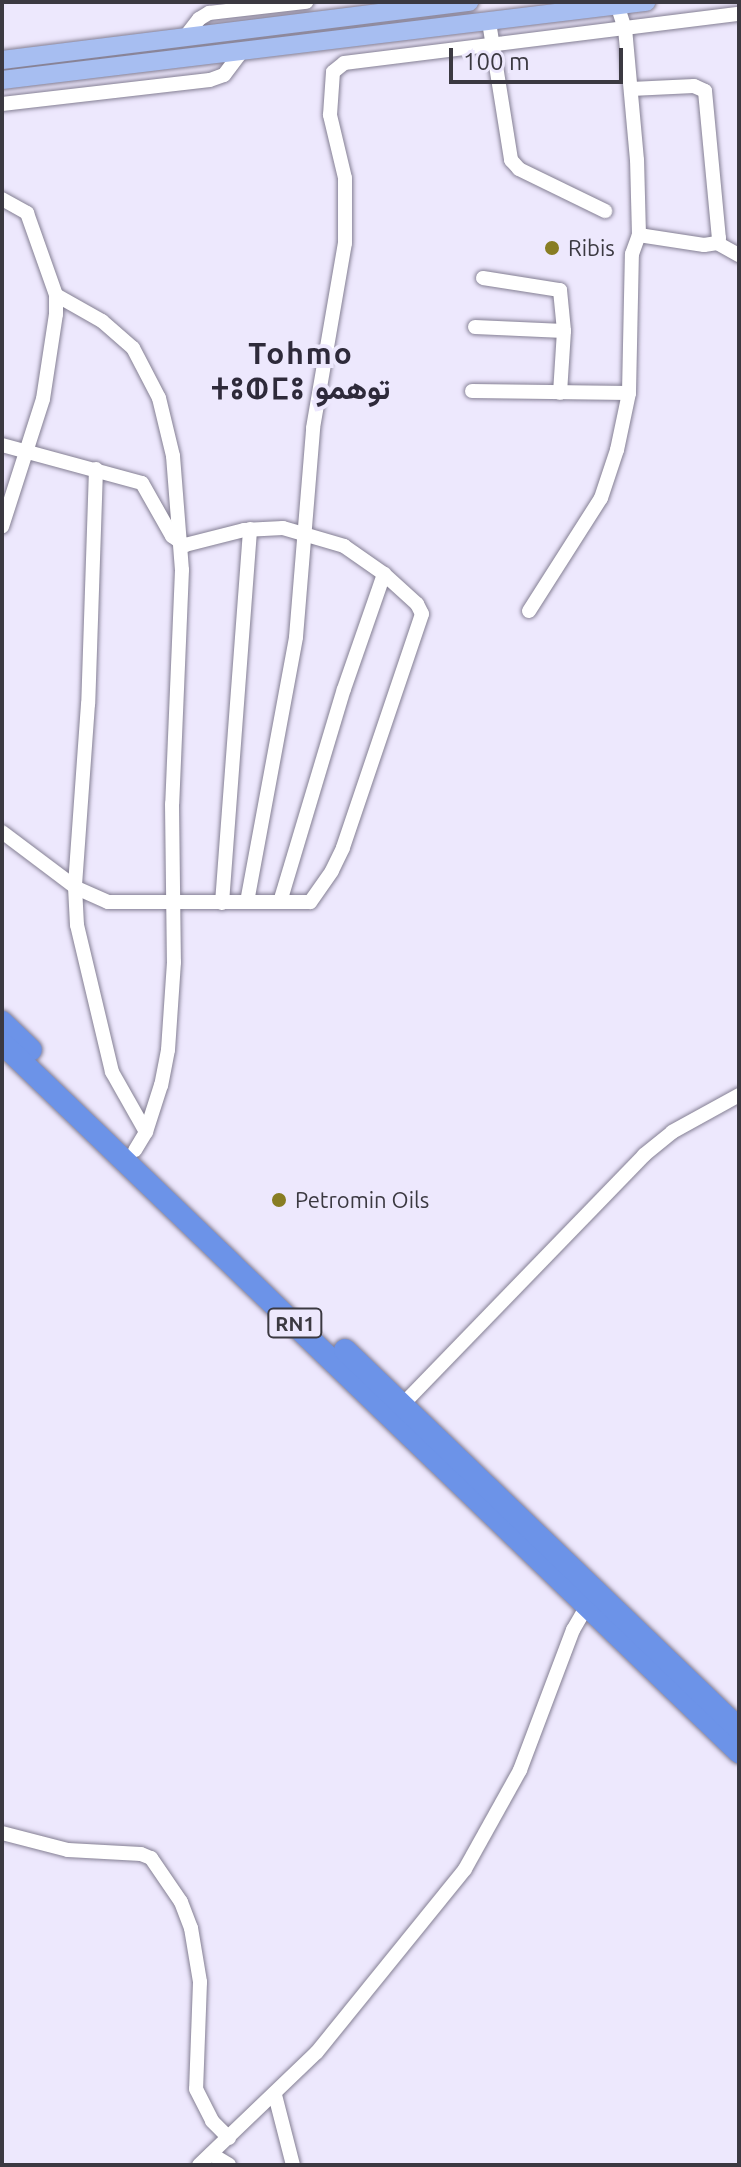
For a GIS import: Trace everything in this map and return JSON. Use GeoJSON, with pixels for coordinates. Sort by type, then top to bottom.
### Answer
{"type":"FeatureCollection","features":[{"type":"Feature","properties":{"kind":"highway","name":"RN1"},"geometry":{"type":"LineString","coordinates":[[2,1022],[140,1141],[739,1752]]}},
{"type":"Feature","properties":{"kind":"highway","name":"RN1"},"geometry":{"type":"LineString","coordinates":[[2,1043],[592,1599],[739,1729]]}},
{"type":"Feature","properties":{"kind":"main road"},"geometry":{"type":"LineString","coordinates":[[2,60],[469,2]]}},
{"type":"Feature","properties":{"kind":"main road"},"geometry":{"type":"LineString","coordinates":[[2,80],[646,2]]}},
{"type":"Feature","properties":{"kind":"street"},"geometry":{"type":"LineString","coordinates":[[185,37],[199,19],[209,13],[306,2]]}},
{"type":"Feature","properties":{"kind":"street"},"geometry":{"type":"LineString","coordinates":[[529,611],[601,498],[617,450],[629,393],[632,254],[639,235],[631,89],[625,29],[616,4]]}},
{"type":"Feature","properties":{"kind":"street"},"geometry":{"type":"LineString","coordinates":[[247,902],[296,637],[313,428],[345,243],[345,178],[330,115],[333,72],[344,63],[739,14]]}},
{"type":"Feature","properties":{"kind":"street"},"geometry":{"type":"LineString","coordinates":[[489,22],[515,166],[605,211]]}},
{"type":"Feature","properties":{"kind":"street"},"geometry":{"type":"LineString","coordinates":[[2,104],[210,80],[224,75],[243,50]]}},
{"type":"Feature","properties":{"kind":"street"},"geometry":{"type":"LineString","coordinates":[[631,89],[694,86],[705,91],[717,243]]}},
{"type":"Feature","properties":{"kind":"street"},"geometry":{"type":"LineString","coordinates":[[2,199],[27,213],[56,295],[55,331],[43,399],[2,527]]}},
{"type":"Feature","properties":{"kind":"street"},"geometry":{"type":"LineString","coordinates":[[639,235],[704,245],[717,243],[739,255]]}},
{"type":"Feature","properties":{"kind":"street"},"geometry":{"type":"LineString","coordinates":[[483,278],[560,290],[564,331],[560,393]]}},
{"type":"Feature","properties":{"kind":"street"},"geometry":{"type":"LineString","coordinates":[[56,295],[102,321],[133,348],[148,371],[167,424],[180,543],[182,611],[172,791],[174,962],[168,1050],[140,1141]]}},
{"type":"Feature","properties":{"kind":"street"},"geometry":{"type":"LineString","coordinates":[[475,327],[564,331]]}},
{"type":"Feature","properties":{"kind":"street"},"geometry":{"type":"LineString","coordinates":[[472,391],[629,393]]}},
{"type":"Feature","properties":{"kind":"street"},"geometry":{"type":"LineString","coordinates":[[2,445],[142,483],[172,536],[180,543],[191,546],[250,529],[283,528],[344,546],[384,574],[417,604],[421,623],[332,871],[314,900],[108,902],[75,887],[2,832]]}},
{"type":"Feature","properties":{"kind":"street"},"geometry":{"type":"LineString","coordinates":[[96,469],[88,704],[75,887],[77,925],[100,1035],[140,1141]]}},
{"type":"Feature","properties":{"kind":"street"},"geometry":{"type":"LineString","coordinates":[[222,903],[250,529]]}},
{"type":"Feature","properties":{"kind":"street"},"geometry":{"type":"LineString","coordinates":[[280,902],[344,689],[384,574]]}},
{"type":"Feature","properties":{"kind":"street"},"geometry":{"type":"LineString","coordinates":[[402,1405],[644,1155],[672,1132],[739,1095]]}},
{"type":"Feature","properties":{"kind":"street"},"geometry":{"type":"LineString","coordinates":[[199,2165],[275,2095],[375,1985],[465,1869],[520,1770],[573,1630],[592,1599]]}},
{"type":"Feature","properties":{"kind":"street"},"geometry":{"type":"LineString","coordinates":[[2,1833],[68,1850],[141,1854],[151,1858],[181,1902],[191,1928],[200,1982],[196,2089],[212,2121],[229,2138]]}},
{"type":"Feature","properties":{"kind":"street"},"geometry":{"type":"LineString","coordinates":[[275,2095],[293,2165]]}},
{"type":"Feature","properties":{"kind":"street"},"geometry":{"type":"LineString","coordinates":[[211,2154],[229,2165]]}},
{"type":"Feature","properties":{"kind":"place","name":"Ribis"},"geometry":{"type":"Point","coordinates":[552,248]}},
{"type":"Feature","properties":{"kind":"place","name":"Petromin Oils"},"geometry":{"type":"Point","coordinates":[279,1200]}},
{"type":"Feature","properties":{"kind":"district","name":"Tohmo ⵜⵓⵀⵎⵓ توهمو"},"geometry":{"type":"Point","coordinates":[301,370]}}]}
